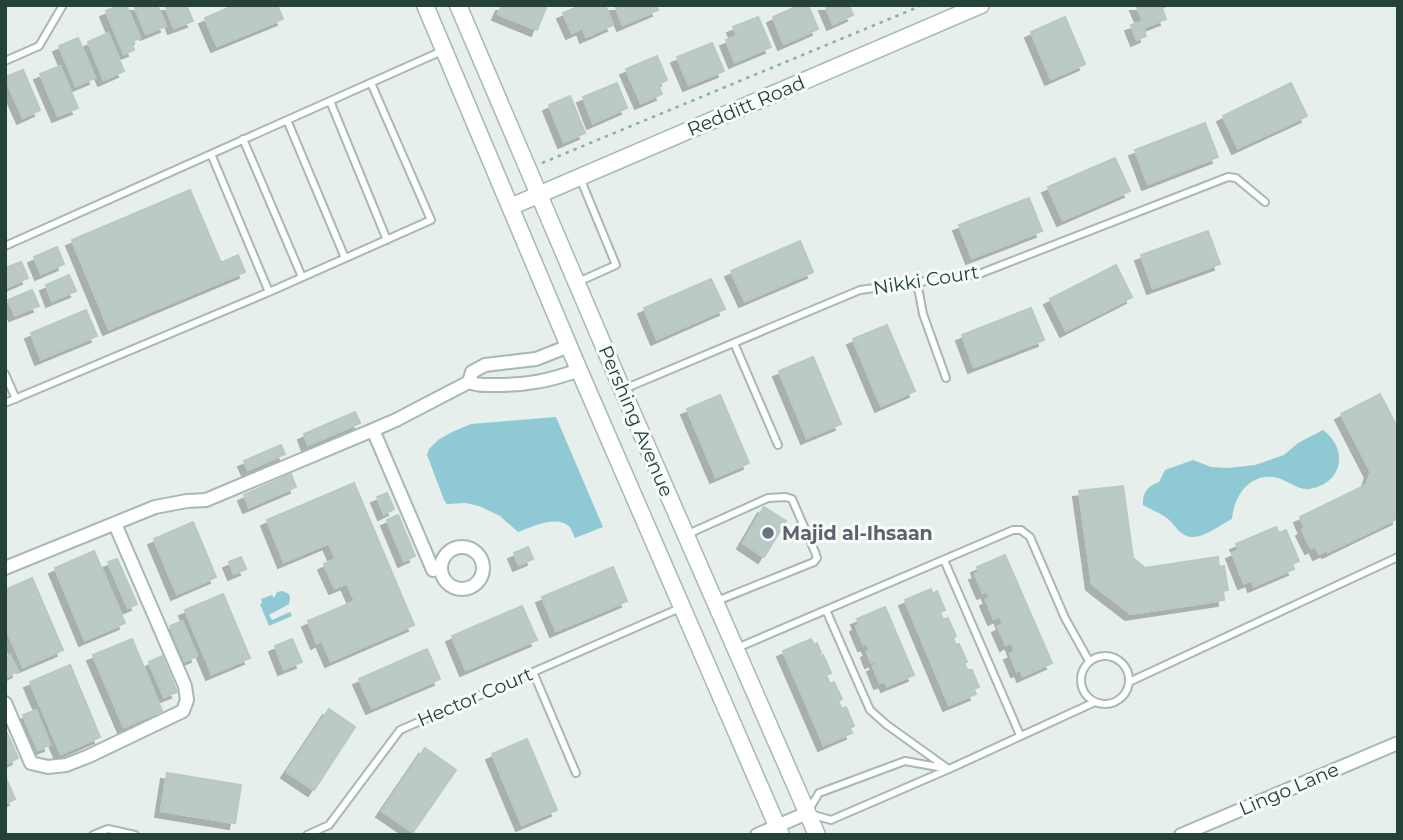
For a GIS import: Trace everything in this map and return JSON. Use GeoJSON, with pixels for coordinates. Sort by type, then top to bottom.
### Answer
{"type":"FeatureCollection","features":[{"type":"Feature","properties":{"kind":"street","name":"Pershing Avenue"},"geometry":{"type":"LineString","coordinates":[[425,5],[579,370],[779,831]]}},
{"type":"Feature","properties":{"kind":"street","name":"Pershing Avenue"},"geometry":{"type":"LineString","coordinates":[[458,5],[817,835]]}},
{"type":"Feature","properties":{"kind":"street","name":"Redditt Road"},"geometry":{"type":"LineString","coordinates":[[510,207],[981,5]]}},
{"type":"Feature","properties":{"kind":"street"},"geometry":{"type":"LineString","coordinates":[[5,568],[155,508],[206,500],[373,430],[469,382],[472,372],[485,365],[536,359],[569,346]]}},
{"type":"Feature","properties":{"kind":"street"},"geometry":{"type":"LineString","coordinates":[[517,362],[518,385]]}},
{"type":"Feature","properties":{"kind":"street"},"geometry":{"type":"LineString","coordinates":[[469,382],[478,386],[518,385],[552,380],[579,370]]}},
{"type":"Feature","properties":{"kind":"street"},"geometry":{"type":"LineString","coordinates":[[373,430],[433,570],[440,566]]}},
{"type":"Feature","properties":{"kind":"street"},"geometry":{"type":"LineString","coordinates":[[5,703],[31,763],[48,767],[66,765],[89,756],[183,710],[187,700],[185,685],[115,524]]}},
{"type":"Feature","properties":{"kind":"street","name":"Lingo Lane"},"geometry":{"type":"LineString","coordinates":[[1181,835],[1398,743]]}},
{"type":"Feature","properties":{"kind":"street"},"geometry":{"type":"LineString","coordinates":[[757,835],[779,831],[807,813]]}},
{"type":"Feature","properties":{"kind":"lane"},"geometry":{"type":"LineString","coordinates":[[5,61],[39,46],[63,5]]}},
{"type":"Feature","properties":{"kind":"lane"},"geometry":{"type":"LineString","coordinates":[[5,246],[444,50]]}},
{"type":"Feature","properties":{"kind":"lane"},"geometry":{"type":"LineString","coordinates":[[5,403],[431,220],[371,83]]}},
{"type":"Feature","properties":{"kind":"lane"},"geometry":{"type":"LineString","coordinates":[[330,101],[387,240]]}},
{"type":"Feature","properties":{"kind":"lane"},"geometry":{"type":"LineString","coordinates":[[287,120],[345,258]]}},
{"type":"Feature","properties":{"kind":"lane"},"geometry":{"type":"LineString","coordinates":[[243,139],[302,276]]}},
{"type":"Feature","properties":{"kind":"lane"},"geometry":{"type":"LineString","coordinates":[[211,153],[268,292]]}},
{"type":"Feature","properties":{"kind":"lane"},"geometry":{"type":"LineString","coordinates":[[576,283],[616,265],[580,177]]}},
{"type":"Feature","properties":{"kind":"lane","name":"Nikki Court"},"geometry":{"type":"LineString","coordinates":[[622,389],[860,290],[979,274],[1228,177],[1236,177],[1265,202]]}},
{"type":"Feature","properties":{"kind":"lane"},"geometry":{"type":"LineString","coordinates":[[917,282],[923,314],[946,378]]}},
{"type":"Feature","properties":{"kind":"lane"},"geometry":{"type":"LineString","coordinates":[[734,343],[778,446]]}},
{"type":"Feature","properties":{"kind":"lane"},"geometry":{"type":"LineString","coordinates":[[5,374],[16,399]]}},
{"type":"Feature","properties":{"kind":"lane"},"geometry":{"type":"LineString","coordinates":[[686,535],[768,498],[786,497],[792,499],[815,552],[817,558],[814,562],[715,602]]}},
{"type":"Feature","properties":{"kind":"lane"},"geometry":{"type":"LineString","coordinates":[[735,649],[1013,530],[1021,530],[1030,537],[1065,618],[1089,661]]}},
{"type":"Feature","properties":{"kind":"lane"},"geometry":{"type":"LineString","coordinates":[[1129,682],[1398,558]]}},
{"type":"Feature","properties":{"kind":"lane"},"geometry":{"type":"LineString","coordinates":[[944,560],[1020,735]]}},
{"type":"Feature","properties":{"kind":"lane","name":"Hector Court"},"geometry":{"type":"LineString","coordinates":[[307,835],[329,825],[400,730],[682,607]]}},
{"type":"Feature","properties":{"kind":"lane"},"geometry":{"type":"LineString","coordinates":[[826,610],[870,710],[949,769]]}},
{"type":"Feature","properties":{"kind":"lane"},"geometry":{"type":"LineString","coordinates":[[1104,656],[1119,661],[1125,667],[1129,682],[1127,690],[1117,701],[1102,704],[1088,698],[1083,691],[1081,675],[1089,661],[1104,656]]}},
{"type":"Feature","properties":{"kind":"lane"},"geometry":{"type":"LineString","coordinates":[[533,672],[576,773]]}},
{"type":"Feature","properties":{"kind":"lane"},"geometry":{"type":"LineString","coordinates":[[949,769],[905,761],[819,793],[807,813],[831,821],[949,769],[1095,702]]}},
{"type":"Feature","properties":{"kind":"lane"},"geometry":{"type":"LineString","coordinates":[[93,835],[108,829],[135,835]]}},
{"type":"Feature","properties":{"kind":"path"},"geometry":{"type":"LineString","coordinates":[[542,164],[923,5]]}},
{"type":"Feature","properties":{"kind":"water"},"geometry":{"type":"Polygon","coordinates":[[[556,417],[603,527],[575,538],[570,527],[558,522],[544,523],[518,532],[500,516],[479,506],[466,503],[447,504],[427,455],[438,440],[471,424],[556,417]]]}},
{"type":"Feature","properties":{"kind":"water"},"geometry":{"type":"Polygon","coordinates":[[[1323,430],[1337,447],[1339,456],[1335,473],[1329,480],[1320,486],[1305,489],[1278,478],[1260,478],[1240,494],[1232,519],[1203,535],[1185,535],[1165,517],[1143,505],[1147,490],[1159,482],[1165,470],[1193,460],[1211,467],[1255,465],[1284,455],[1298,443],[1323,430]]]}},
{"type":"Feature","properties":{"kind":"water"},"geometry":{"type":"Polygon","coordinates":[[[277,592],[289,594],[289,604],[269,615],[272,620],[290,612],[292,616],[269,626],[260,604],[261,599],[272,595],[274,598],[277,592]]]}},
{"type":"Feature","properties":{"kind":"building"},"geometry":{"type":"Polygon","coordinates":[[[126,5],[140,38],[131,42],[134,50],[124,54],[106,11],[126,5]]]}},
{"type":"Feature","properties":{"kind":"building"},"geometry":{"type":"Polygon","coordinates":[[[134,5],[157,5],[166,26],[146,34],[134,5]]]}},
{"type":"Feature","properties":{"kind":"building"},"geometry":{"type":"Polygon","coordinates":[[[165,5],[186,5],[193,21],[174,28],[165,5]]]}},
{"type":"Feature","properties":{"kind":"building"},"geometry":{"type":"Polygon","coordinates":[[[235,5],[277,5],[283,19],[217,46],[205,18],[235,5]]]}},
{"type":"Feature","properties":{"kind":"building"},"geometry":{"type":"Polygon","coordinates":[[[502,5],[547,5],[537,30],[498,14],[502,5]]]}},
{"type":"Feature","properties":{"kind":"building"},"geometry":{"type":"Polygon","coordinates":[[[582,5],[605,5],[613,25],[586,37],[583,28],[572,33],[563,13],[582,5]]]}},
{"type":"Feature","properties":{"kind":"building"},"geometry":{"type":"Polygon","coordinates":[[[615,5],[656,5],[658,10],[623,25],[615,5]]]}},
{"type":"Feature","properties":{"kind":"building"},"geometry":{"type":"Polygon","coordinates":[[[800,5],[808,5],[818,29],[784,44],[773,17],[800,5]]]}},
{"type":"Feature","properties":{"kind":"building"},"geometry":{"type":"Polygon","coordinates":[[[825,5],[849,5],[853,15],[833,24],[825,5]]]}},
{"type":"Feature","properties":{"kind":"building"},"geometry":{"type":"Polygon","coordinates":[[[1136,5],[1168,5],[1162,8],[1166,19],[1143,28],[1146,36],[1137,40],[1131,25],[1143,21],[1136,5]]]}},
{"type":"Feature","properties":{"kind":"building"},"geometry":{"type":"Polygon","coordinates":[[[758,17],[771,47],[735,62],[726,40],[737,36],[733,27],[758,17]]]}},
{"type":"Feature","properties":{"kind":"building"},"geometry":{"type":"Polygon","coordinates":[[[1065,17],[1085,64],[1051,79],[1031,32],[1065,17]]]}},
{"type":"Feature","properties":{"kind":"building"},"geometry":{"type":"Polygon","coordinates":[[[108,33],[124,71],[104,80],[88,42],[108,33]]]}},
{"type":"Feature","properties":{"kind":"building"},"geometry":{"type":"Polygon","coordinates":[[[78,38],[95,78],[76,86],[59,46],[78,38]]]}},
{"type":"Feature","properties":{"kind":"building"},"geometry":{"type":"Polygon","coordinates":[[[712,43],[724,71],[689,85],[677,57],[712,43]]]}},
{"type":"Feature","properties":{"kind":"building"},"geometry":{"type":"Polygon","coordinates":[[[657,56],[667,80],[658,84],[662,94],[641,103],[626,69],[657,56]]]}},
{"type":"Feature","properties":{"kind":"building"},"geometry":{"type":"Polygon","coordinates":[[[60,66],[78,108],[58,116],[40,74],[60,66]]]}},
{"type":"Feature","properties":{"kind":"building"},"geometry":{"type":"Polygon","coordinates":[[[23,70],[40,110],[23,118],[5,77],[23,70]]]}},
{"type":"Feature","properties":{"kind":"building"},"geometry":{"type":"Polygon","coordinates":[[[617,83],[627,108],[593,123],[583,97],[617,83]]]}},
{"type":"Feature","properties":{"kind":"building"},"geometry":{"type":"Polygon","coordinates":[[[1291,83],[1307,116],[1238,148],[1223,116],[1291,83]]]}},
{"type":"Feature","properties":{"kind":"building"},"geometry":{"type":"Polygon","coordinates":[[[570,96],[585,133],[564,142],[549,105],[570,96]]]}},
{"type":"Feature","properties":{"kind":"building"},"geometry":{"type":"Polygon","coordinates":[[[1205,123],[1218,157],[1148,184],[1135,150],[1205,123]]]}},
{"type":"Feature","properties":{"kind":"building"},"geometry":{"type":"Polygon","coordinates":[[[1115,158],[1130,191],[1063,220],[1048,187],[1115,158]]]}},
{"type":"Feature","properties":{"kind":"building"},"geometry":{"type":"Polygon","coordinates":[[[190,190],[221,263],[238,255],[245,272],[109,329],[72,240],[190,190]]]}},
{"type":"Feature","properties":{"kind":"building"},"geometry":{"type":"Polygon","coordinates":[[[1029,198],[1042,231],[972,258],[959,225],[1029,198]]]}},
{"type":"Feature","properties":{"kind":"building"},"geometry":{"type":"Polygon","coordinates":[[[1208,231],[1220,264],[1153,288],[1141,255],[1208,231]]]}},
{"type":"Feature","properties":{"kind":"building"},"geometry":{"type":"Polygon","coordinates":[[[800,241],[813,272],[745,301],[731,271],[800,241]]]}},
{"type":"Feature","properties":{"kind":"building"},"geometry":{"type":"Polygon","coordinates":[[[57,247],[64,264],[41,274],[34,257],[57,247]]]}},
{"type":"Feature","properties":{"kind":"building"},"geometry":{"type":"Polygon","coordinates":[[[21,262],[28,278],[5,288],[5,268],[21,262]]]}},
{"type":"Feature","properties":{"kind":"building"},"geometry":{"type":"Polygon","coordinates":[[[1116,265],[1132,297],[1066,331],[1050,299],[1116,265]]]}},
{"type":"Feature","properties":{"kind":"building"},"geometry":{"type":"Polygon","coordinates":[[[69,275],[76,291],[52,301],[46,285],[69,275]]]}},
{"type":"Feature","properties":{"kind":"building"},"geometry":{"type":"Polygon","coordinates":[[[711,279],[725,309],[657,339],[644,308],[711,279]]]}},
{"type":"Feature","properties":{"kind":"building"},"geometry":{"type":"Polygon","coordinates":[[[32,290],[39,306],[15,315],[8,300],[32,290]]]}},
{"type":"Feature","properties":{"kind":"building"},"geometry":{"type":"Polygon","coordinates":[[[1031,308],[1044,340],[974,367],[962,335],[1031,308]]]}},
{"type":"Feature","properties":{"kind":"building"},"geometry":{"type":"Polygon","coordinates":[[[86,310],[97,336],[41,359],[31,333],[86,310]]]}},
{"type":"Feature","properties":{"kind":"building"},"geometry":{"type":"Polygon","coordinates":[[[887,325],[915,391],[881,406],[853,339],[887,325]]]}},
{"type":"Feature","properties":{"kind":"building"},"geometry":{"type":"Polygon","coordinates":[[[813,357],[841,424],[807,438],[779,371],[813,357]]]}},
{"type":"Feature","properties":{"kind":"building"},"geometry":{"type":"Polygon","coordinates":[[[1380,394],[1398,429],[1398,518],[1319,554],[1315,546],[1311,548],[1302,530],[1305,528],[1300,517],[1366,485],[1371,472],[1341,414],[1380,394]]]}},
{"type":"Feature","properties":{"kind":"building"},"geometry":{"type":"Polygon","coordinates":[[[720,395],[749,463],[716,477],[687,409],[720,395]]]}},
{"type":"Feature","properties":{"kind":"building"},"geometry":{"type":"Polygon","coordinates":[[[355,412],[360,423],[308,445],[304,434],[355,412]]]}},
{"type":"Feature","properties":{"kind":"building"},"geometry":{"type":"Polygon","coordinates":[[[281,445],[285,454],[248,470],[244,461],[281,445]]]}},
{"type":"Feature","properties":{"kind":"building"},"geometry":{"type":"Polygon","coordinates":[[[291,474],[296,487],[249,507],[244,495],[291,474]]]}},
{"type":"Feature","properties":{"kind":"building"},"geometry":{"type":"Polygon","coordinates":[[[354,483],[414,625],[331,661],[322,640],[317,643],[308,621],[355,601],[347,583],[335,588],[324,564],[336,559],[329,543],[284,562],[267,520],[354,483]]]}},
{"type":"Feature","properties":{"kind":"building"},"geometry":{"type":"Polygon","coordinates":[[[1123,486],[1133,558],[1145,568],[1218,557],[1219,567],[1224,566],[1228,590],[1223,591],[1224,600],[1131,614],[1092,584],[1079,491],[1123,486]]]}},
{"type":"Feature","properties":{"kind":"building"},"geometry":{"type":"Polygon","coordinates":[[[387,493],[394,509],[384,514],[377,497],[387,493]]]}},
{"type":"Feature","properties":{"kind":"building"},"geometry":{"type":"Polygon","coordinates":[[[764,507],[786,521],[764,557],[743,543],[764,507]]]}},
{"type":"Feature","properties":{"kind":"building"},"geometry":{"type":"Polygon","coordinates":[[[398,515],[415,556],[404,561],[387,520],[398,515]]]}},
{"type":"Feature","properties":{"kind":"building"},"geometry":{"type":"Polygon","coordinates":[[[193,522],[216,577],[177,594],[154,539],[193,522]]]}},
{"type":"Feature","properties":{"kind":"building"},"geometry":{"type":"Polygon","coordinates":[[[1276,527],[1279,533],[1286,530],[1299,561],[1292,564],[1294,569],[1254,586],[1252,580],[1244,583],[1232,553],[1239,550],[1236,544],[1276,527]]]}},
{"type":"Feature","properties":{"kind":"building"},"geometry":{"type":"Polygon","coordinates":[[[528,547],[533,559],[519,565],[514,553],[528,547]]]}},
{"type":"Feature","properties":{"kind":"building"},"geometry":{"type":"Polygon","coordinates":[[[94,551],[125,623],[85,640],[55,568],[94,551]]]}},
{"type":"Feature","properties":{"kind":"building"},"geometry":{"type":"Polygon","coordinates":[[[1005,555],[1052,663],[1023,676],[1021,670],[1017,671],[1010,654],[1015,652],[1011,642],[1006,645],[998,627],[1003,624],[1000,616],[994,619],[986,600],[990,598],[987,591],[983,593],[975,574],[979,573],[977,567],[1005,555]]]}},
{"type":"Feature","properties":{"kind":"building"},"geometry":{"type":"Polygon","coordinates":[[[241,557],[246,569],[234,574],[229,562],[241,557]]]}},
{"type":"Feature","properties":{"kind":"building"},"geometry":{"type":"Polygon","coordinates":[[[117,559],[137,604],[128,608],[108,562],[117,559]]]}},
{"type":"Feature","properties":{"kind":"building"},"geometry":{"type":"Polygon","coordinates":[[[613,567],[627,601],[556,631],[542,597],[613,567]]]}},
{"type":"Feature","properties":{"kind":"building"},"geometry":{"type":"Polygon","coordinates":[[[32,578],[63,650],[23,667],[5,625],[5,590],[32,578]]]}},
{"type":"Feature","properties":{"kind":"building"},"geometry":{"type":"Polygon","coordinates":[[[931,589],[933,594],[937,591],[945,610],[940,612],[943,620],[948,618],[956,636],[953,638],[956,645],[959,644],[967,662],[964,663],[967,670],[972,670],[979,687],[974,689],[976,694],[949,705],[905,600],[931,589]]]}},
{"type":"Feature","properties":{"kind":"building"},"geometry":{"type":"Polygon","coordinates":[[[223,594],[250,658],[212,674],[185,610],[223,594]]]}},
{"type":"Feature","properties":{"kind":"building"},"geometry":{"type":"Polygon","coordinates":[[[522,606],[537,640],[466,670],[452,636],[522,606]]]}},
{"type":"Feature","properties":{"kind":"building"},"geometry":{"type":"Polygon","coordinates":[[[885,607],[914,675],[887,686],[885,681],[880,683],[873,666],[877,664],[875,660],[871,662],[867,652],[870,650],[867,644],[864,645],[856,626],[859,624],[857,619],[885,607]]]}},
{"type":"Feature","properties":{"kind":"building"},"geometry":{"type":"Polygon","coordinates":[[[182,621],[197,656],[185,661],[170,626],[182,621]]]}},
{"type":"Feature","properties":{"kind":"building"},"geometry":{"type":"Polygon","coordinates":[[[132,639],[162,711],[124,727],[93,655],[132,639]]]}},
{"type":"Feature","properties":{"kind":"building"},"geometry":{"type":"Polygon","coordinates":[[[292,639],[302,662],[284,669],[275,646],[292,639]]]}},
{"type":"Feature","properties":{"kind":"building"},"geometry":{"type":"Polygon","coordinates":[[[811,639],[814,645],[817,643],[821,653],[819,657],[823,655],[831,673],[826,675],[830,684],[834,682],[842,699],[838,701],[842,709],[846,707],[854,726],[850,728],[852,733],[824,745],[783,651],[811,639]]]}},
{"type":"Feature","properties":{"kind":"building"},"geometry":{"type":"Polygon","coordinates":[[[427,649],[440,679],[372,708],[359,679],[427,649]]]}},
{"type":"Feature","properties":{"kind":"building"},"geometry":{"type":"Polygon","coordinates":[[[10,655],[18,671],[7,677],[5,658],[10,655]]]}},
{"type":"Feature","properties":{"kind":"building"},"geometry":{"type":"Polygon","coordinates":[[[162,656],[177,692],[164,697],[149,662],[162,656]]]}},
{"type":"Feature","properties":{"kind":"building"},"geometry":{"type":"Polygon","coordinates":[[[70,665],[100,737],[61,754],[30,682],[70,665]]]}},
{"type":"Feature","properties":{"kind":"building"},"geometry":{"type":"Polygon","coordinates":[[[329,709],[355,727],[314,790],[287,772],[329,709]]]}},
{"type":"Feature","properties":{"kind":"building"},"geometry":{"type":"Polygon","coordinates":[[[36,710],[50,745],[38,750],[23,715],[36,710]]]}},
{"type":"Feature","properties":{"kind":"building"},"geometry":{"type":"Polygon","coordinates":[[[5,729],[18,758],[8,763],[5,757],[5,729]]]}},
{"type":"Feature","properties":{"kind":"building"},"geometry":{"type":"Polygon","coordinates":[[[527,739],[557,810],[522,825],[492,754],[527,739]]]}},
{"type":"Feature","properties":{"kind":"building"},"geometry":{"type":"Polygon","coordinates":[[[425,748],[456,770],[413,832],[382,811],[425,748]]]}},
{"type":"Feature","properties":{"kind":"building"},"geometry":{"type":"Polygon","coordinates":[[[167,773],[241,785],[235,823],[161,811],[167,773]]]}},
{"type":"Feature","properties":{"kind":"building"},"geometry":{"type":"Polygon","coordinates":[[[5,776],[15,799],[5,804],[5,776]]]}},
{"type":"Feature","properties":{"kind":"place","name":"Majid al-Ihsaan"},"geometry":{"type":"Point","coordinates":[768,533]}}]}
